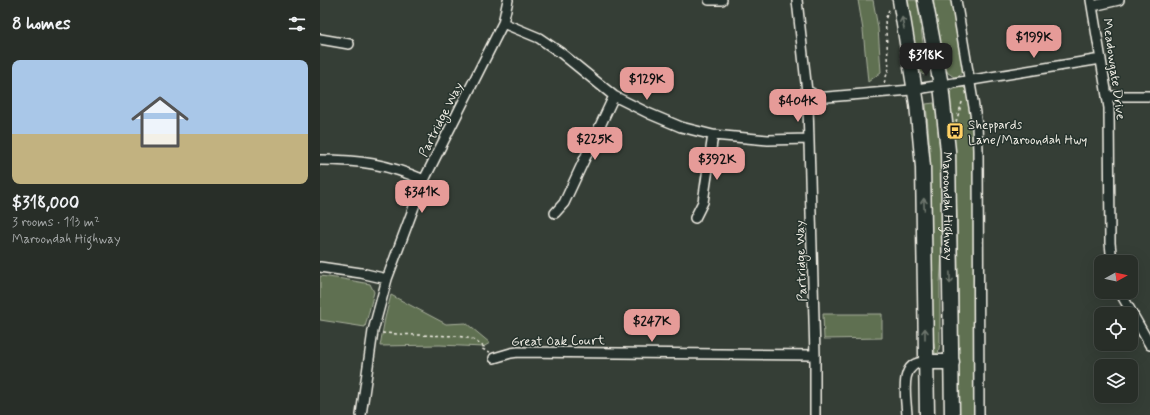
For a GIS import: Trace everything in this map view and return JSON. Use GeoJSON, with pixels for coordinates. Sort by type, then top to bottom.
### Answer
{"type":"FeatureCollection","features":[{"type":"Feature","properties":{"kind":"highway","name":"Maroondah Highway"},"geometry":{"type":"LineString","coordinates":[[925,0],[941,85],[948,151],[952,415]]}},
{"type":"Feature","properties":{"kind":"highway","name":"Maroondah Highway"},"geometry":{"type":"LineString","coordinates":[[895,2],[915,89],[921,134],[927,415]]}},
{"type":"Feature","properties":{"kind":"highway"},"geometry":{"type":"LineString","coordinates":[[926,362],[952,362]]}},
{"type":"Feature","properties":{"kind":"street","name":"Partridge Way"},"geometry":{"type":"LineString","coordinates":[[362,415],[373,332],[387,279],[424,180],[503,23],[508,0]]}},
{"type":"Feature","properties":{"kind":"street"},"geometry":{"type":"LineString","coordinates":[[709,0],[722,0]]}},
{"type":"Feature","properties":{"kind":"street"},"geometry":{"type":"LineString","coordinates":[[797,0],[807,92]]}},
{"type":"Feature","properties":{"kind":"street"},"geometry":{"type":"LineString","coordinates":[[956,0],[977,125],[979,415]]}},
{"type":"Feature","properties":{"kind":"street"},"geometry":{"type":"LineString","coordinates":[[1092,3],[1112,3],[1119,0]]}},
{"type":"Feature","properties":{"kind":"street","name":"Meadowgate Drive"},"geometry":{"type":"LineString","coordinates":[[1092,3],[1110,120],[1112,255]]}},
{"type":"Feature","properties":{"kind":"street"},"geometry":{"type":"LineString","coordinates":[[503,23],[539,38],[561,53],[614,96],[650,114],[681,127],[712,135],[768,140],[808,139]]}},
{"type":"Feature","properties":{"kind":"street"},"geometry":{"type":"LineString","coordinates":[[320,39],[349,44]]}},
{"type":"Feature","properties":{"kind":"street"},"geometry":{"type":"LineString","coordinates":[[815,98],[915,89],[1101,59]]}},
{"type":"Feature","properties":{"kind":"street"},"geometry":{"type":"LineString","coordinates":[[807,92],[811,93],[815,98],[814,104],[808,106],[802,103],[801,99],[807,92]]}},
{"type":"Feature","properties":{"kind":"street"},"geometry":{"type":"LineString","coordinates":[[555,213],[564,203],[614,96]]}},
{"type":"Feature","properties":{"kind":"street"},"geometry":{"type":"LineString","coordinates":[[1107,97],[1150,96]]}},
{"type":"Feature","properties":{"kind":"street","name":"Partridge Way"},"geometry":{"type":"LineString","coordinates":[[808,106],[815,354],[815,415]]}},
{"type":"Feature","properties":{"kind":"street"},"geometry":{"type":"LineString","coordinates":[[695,218],[703,202],[712,135]]}},
{"type":"Feature","properties":{"kind":"street"},"geometry":{"type":"LineString","coordinates":[[320,160],[348,160],[375,163],[402,171],[424,180]]}},
{"type":"Feature","properties":{"kind":"street"},"geometry":{"type":"LineString","coordinates":[[320,267],[349,270],[387,279]]}},
{"type":"Feature","properties":{"kind":"street"},"geometry":{"type":"LineString","coordinates":[[1124,299],[1150,345]]}},
{"type":"Feature","properties":{"kind":"street","name":"Great Oak Court"},"geometry":{"type":"LineString","coordinates":[[494,358],[518,352],[815,354]]}},
{"type":"Feature","properties":{"kind":"street"},"geometry":{"type":"LineString","coordinates":[[907,415],[906,375],[912,365],[918,362],[926,362]]}},
{"type":"Feature","properties":{"kind":"path"},"geometry":{"type":"LineString","coordinates":[[884,92],[884,81],[890,67],[885,20],[895,2]]}},
{"type":"Feature","properties":{"kind":"path"},"geometry":{"type":"LineString","coordinates":[[956,126],[963,99]]}},
{"type":"Feature","properties":{"kind":"path"},"geometry":{"type":"LineString","coordinates":[[373,332],[464,337],[472,339],[484,347],[482,349],[489,351],[494,358]]}},
{"type":"Feature","properties":{"kind":"green space"},"geometry":{"type":"Polygon","coordinates":[[[858,0],[873,0],[878,28],[881,72],[868,82],[863,30],[858,0]]]}},
{"type":"Feature","properties":{"kind":"green space"},"geometry":{"type":"Polygon","coordinates":[[[904,0],[917,0],[926,64],[925,74],[923,75],[919,69],[913,51],[904,0]]]}},
{"type":"Feature","properties":{"kind":"green space"},"geometry":{"type":"Polygon","coordinates":[[[932,0],[953,0],[963,66],[962,72],[959,76],[954,77],[948,73],[945,67],[932,0]]]}},
{"type":"Feature","properties":{"kind":"green space"},"geometry":{"type":"Polygon","coordinates":[[[958,87],[963,87],[968,92],[974,134],[975,415],[959,415],[957,216],[953,136],[949,97],[951,91],[958,87]]]}},
{"type":"Feature","properties":{"kind":"green space"},"geometry":{"type":"Polygon","coordinates":[[[934,103],[939,126],[941,147],[943,237],[940,284],[940,343],[938,354],[935,353],[931,320],[930,150],[926,104],[934,103]]]}},
{"type":"Feature","properties":{"kind":"green space"},"geometry":{"type":"Polygon","coordinates":[[[320,276],[370,284],[374,292],[365,327],[320,320],[320,276]]]}},
{"type":"Feature","properties":{"kind":"green space"},"geometry":{"type":"Polygon","coordinates":[[[391,295],[446,324],[466,323],[490,343],[483,347],[440,345],[380,346],[391,295]]]}},
{"type":"Feature","properties":{"kind":"green space"},"geometry":{"type":"Polygon","coordinates":[[[823,314],[882,314],[882,338],[824,339],[823,314]]]}},
{"type":"Feature","properties":{"kind":"place","name":"Sheppards Lane/Maroondah Hwy"},"geometry":{"type":"Point","coordinates":[955,131]}}]}
